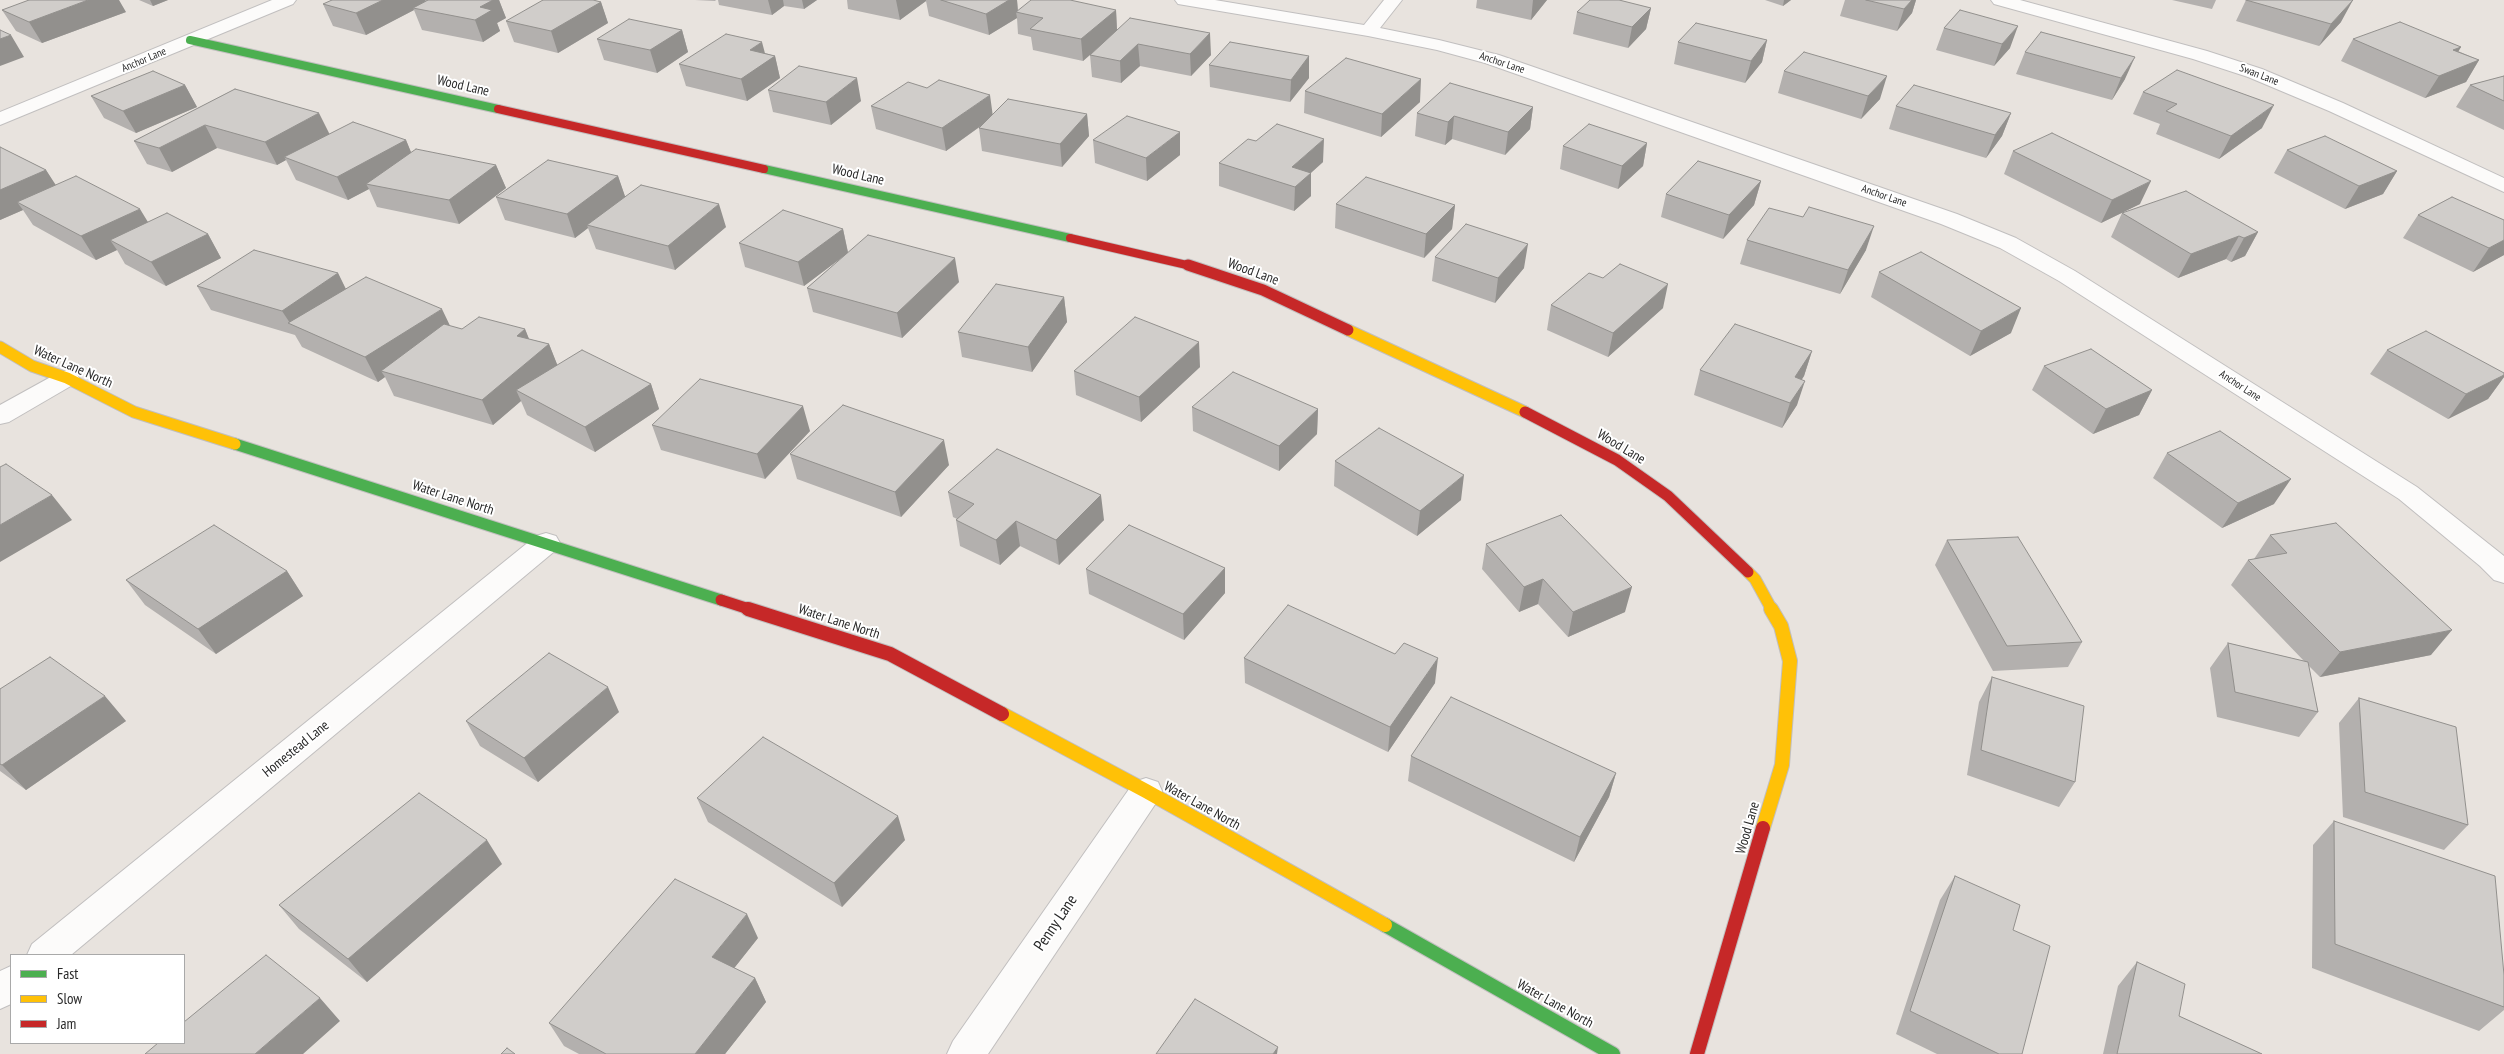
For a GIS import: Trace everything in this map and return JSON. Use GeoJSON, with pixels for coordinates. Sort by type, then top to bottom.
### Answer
{"type":"FeatureCollection","features":[{"type":"Feature","properties":{"kind":"street","name":"Anchor Lane"},"geometry":{"type":"LineString","coordinates":[[0,119],[287,0]]}},
{"type":"Feature","properties":{"kind":"street","name":"Anchor Lane"},"geometry":{"type":"LineString","coordinates":[[1184,0],[1368,31],[1439,45],[1492,59],[1949,219],[2008,243],[2067,276],[2408,494],[2490,559],[2504,573]]}},
{"type":"Feature","properties":{"kind":"street"},"geometry":{"type":"LineString","coordinates":[[1368,31],[1394,0]]}},
{"type":"Feature","properties":{"kind":"street","name":"Swan Lane"},"geometry":{"type":"LineString","coordinates":[[2000,0],[2200,55],[2255,73],[2336,107],[2504,186]]}},
{"type":"Feature","properties":{"kind":"street","name":"Wood Lane"},"geometry":{"type":"LineString","coordinates":[[190,40],[1179,262],[1263,290],[1539,418],[1617,460],[1668,496],[1755,579],[1781,626],[1790,661],[1782,765],[1698,1054]]}},
{"type":"Feature","properties":{"kind":"street","name":"Water Lane North"},"geometry":{"type":"LineString","coordinates":[[0,348],[32,366],[66,378],[134,412],[890,654],[1146,792],[1613,1054]]}},
{"type":"Feature","properties":{"kind":"street"},"geometry":{"type":"LineString","coordinates":[[0,416],[66,378]]}},
{"type":"Feature","properties":{"kind":"street","name":"Homestead Lane"},"geometry":{"type":"LineString","coordinates":[[46,954],[546,543]]}},
{"type":"Feature","properties":{"kind":"street","name":"Penny Lane"},"geometry":{"type":"LineString","coordinates":[[966,1054],[1146,792]]}},
{"type":"Feature","properties":{"kind":"street"},"geometry":{"type":"LineString","coordinates":[[0,992],[10,984]]}},
{"type":"Feature","properties":{"kind":"building"},"geometry":{"type":"Polygon","coordinates":[[[29,0],[88,0],[29,22],[2,10],[29,0]]]}},
{"type":"Feature","properties":{"kind":"building"},"geometry":{"type":"Polygon","coordinates":[[[332,0],[383,0],[356,13],[323,4],[332,0]]]}},
{"type":"Feature","properties":{"kind":"building"},"geometry":{"type":"Polygon","coordinates":[[[428,0],[493,0],[480,7],[492,10],[475,20],[413,8],[428,0]]]}},
{"type":"Feature","properties":{"kind":"building"},"geometry":{"type":"Polygon","coordinates":[[[543,0],[593,0],[601,2],[551,31],[506,21],[543,0]]]}},
{"type":"Feature","properties":{"kind":"building"},"geometry":{"type":"Polygon","coordinates":[[[941,0],[1009,0],[986,14],[941,0]]]}},
{"type":"Feature","properties":{"kind":"building"},"geometry":{"type":"Polygon","coordinates":[[[1031,0],[1070,0],[1116,10],[1081,39],[1030,29],[1043,18],[1016,12],[1031,0]]]}},
{"type":"Feature","properties":{"kind":"building"},"geometry":{"type":"Polygon","coordinates":[[[1590,0],[1619,0],[1651,8],[1632,27],[1577,12],[1590,0]]]}},
{"type":"Feature","properties":{"kind":"building"},"geometry":{"type":"Polygon","coordinates":[[[1866,0],[1912,0],[1904,9],[1866,0]]]}},
{"type":"Feature","properties":{"kind":"building"},"geometry":{"type":"Polygon","coordinates":[[[2246,0],[2353,0],[2331,24],[2246,0]]]}},
{"type":"Feature","properties":{"kind":"building"},"geometry":{"type":"Polygon","coordinates":[[[1960,10],[2018,26],[2002,44],[1944,28],[1960,10]]]}},
{"type":"Feature","properties":{"kind":"building"},"geometry":{"type":"Polygon","coordinates":[[[1130,18],[1210,33],[1190,54],[1138,44],[1120,61],[1090,55],[1130,18]]]}},
{"type":"Feature","properties":{"kind":"building"},"geometry":{"type":"Polygon","coordinates":[[[629,19],[682,30],[650,50],[597,39],[629,19]]]}},
{"type":"Feature","properties":{"kind":"building"},"geometry":{"type":"Polygon","coordinates":[[[2400,22],[2461,47],[2453,50],[2479,60],[2439,76],[2353,39],[2400,22]]]}},
{"type":"Feature","properties":{"kind":"building"},"geometry":{"type":"Polygon","coordinates":[[[1696,23],[1767,40],[1751,61],[1678,42],[1696,23]]]}},
{"type":"Feature","properties":{"kind":"building"},"geometry":{"type":"Polygon","coordinates":[[[0,30],[11,35],[0,39],[0,30]]]}},
{"type":"Feature","properties":{"kind":"building"},"geometry":{"type":"Polygon","coordinates":[[[2041,32],[2135,57],[2121,78],[2025,52],[2041,32]]]}},
{"type":"Feature","properties":{"kind":"building"},"geometry":{"type":"Polygon","coordinates":[[[726,34],[762,42],[750,50],[775,56],[741,79],[679,64],[726,34]]]}},
{"type":"Feature","properties":{"kind":"building"},"geometry":{"type":"Polygon","coordinates":[[[1230,42],[1309,56],[1291,80],[1209,65],[1230,42]]]}},
{"type":"Feature","properties":{"kind":"building"},"geometry":{"type":"Polygon","coordinates":[[[1804,52],[1887,76],[1868,96],[1784,71],[1804,52]]]}},
{"type":"Feature","properties":{"kind":"building"},"geometry":{"type":"Polygon","coordinates":[[[1346,58],[1421,79],[1382,114],[1305,91],[1346,58]]]}},
{"type":"Feature","properties":{"kind":"building"},"geometry":{"type":"Polygon","coordinates":[[[799,66],[857,78],[826,102],[768,90],[799,66]]]}},
{"type":"Feature","properties":{"kind":"building"},"geometry":{"type":"Polygon","coordinates":[[[2177,70],[2274,105],[2231,136],[2166,111],[2177,104],[2143,92],[2177,70]]]}},
{"type":"Feature","properties":{"kind":"building"},"geometry":{"type":"Polygon","coordinates":[[[153,71],[185,85],[123,111],[91,96],[153,71]]]}},
{"type":"Feature","properties":{"kind":"building"},"geometry":{"type":"Polygon","coordinates":[[[2504,76],[2504,101],[2470,85],[2504,76]]]}},
{"type":"Feature","properties":{"kind":"building"},"geometry":{"type":"Polygon","coordinates":[[[939,80],[990,95],[942,128],[871,106],[908,82],[927,88],[939,80]]]}},
{"type":"Feature","properties":{"kind":"building"},"geometry":{"type":"Polygon","coordinates":[[[1450,83],[1533,107],[1508,132],[1454,116],[1448,122],[1417,113],[1450,83]]]}},
{"type":"Feature","properties":{"kind":"building"},"geometry":{"type":"Polygon","coordinates":[[[1914,85],[2011,113],[1995,135],[1896,106],[1914,85]]]}},
{"type":"Feature","properties":{"kind":"building"},"geometry":{"type":"Polygon","coordinates":[[[235,89],[319,113],[265,142],[205,125],[159,148],[134,141],[235,89]]]}},
{"type":"Feature","properties":{"kind":"building"},"geometry":{"type":"Polygon","coordinates":[[[1008,99],[1087,114],[1060,144],[979,128],[1008,99]]]}},
{"type":"Feature","properties":{"kind":"building"},"geometry":{"type":"Polygon","coordinates":[[[1127,116],[1180,132],[1146,158],[1093,140],[1127,116]]]}},
{"type":"Feature","properties":{"kind":"building"},"geometry":{"type":"Polygon","coordinates":[[[353,122],[406,140],[337,177],[284,157],[353,122]]]}},
{"type":"Feature","properties":{"kind":"building"},"geometry":{"type":"Polygon","coordinates":[[[1277,124],[1324,139],[1292,167],[1311,173],[1295,187],[1219,163],[1248,139],[1256,141],[1277,124]]]}},
{"type":"Feature","properties":{"kind":"building"},"geometry":{"type":"Polygon","coordinates":[[[1589,124],[1647,143],[1622,166],[1563,146],[1589,124]]]}},
{"type":"Feature","properties":{"kind":"building"},"geometry":{"type":"Polygon","coordinates":[[[2052,133],[2151,181],[2112,200],[2013,151],[2052,133]]]}},
{"type":"Feature","properties":{"kind":"building"},"geometry":{"type":"Polygon","coordinates":[[[2325,136],[2397,171],[2359,186],[2287,150],[2325,136]]]}},
{"type":"Feature","properties":{"kind":"building"},"geometry":{"type":"Polygon","coordinates":[[[0,147],[46,170],[0,190],[0,147]]]}},
{"type":"Feature","properties":{"kind":"building"},"geometry":{"type":"Polygon","coordinates":[[[416,149],[496,165],[449,200],[366,184],[416,149]]]}},
{"type":"Feature","properties":{"kind":"building"},"geometry":{"type":"Polygon","coordinates":[[[548,160],[618,176],[567,214],[496,197],[548,160]]]}},
{"type":"Feature","properties":{"kind":"building"},"geometry":{"type":"Polygon","coordinates":[[[1698,161],[1761,181],[1729,215],[1666,194],[1698,161]]]}},
{"type":"Feature","properties":{"kind":"building"},"geometry":{"type":"Polygon","coordinates":[[[76,176],[140,209],[81,236],[17,202],[76,176]]]}},
{"type":"Feature","properties":{"kind":"building"},"geometry":{"type":"Polygon","coordinates":[[[1366,177],[1455,205],[1426,234],[1336,204],[1366,177]]]}},
{"type":"Feature","properties":{"kind":"building"},"geometry":{"type":"Polygon","coordinates":[[[641,185],[719,204],[668,246],[587,225],[641,185]]]}},
{"type":"Feature","properties":{"kind":"building"},"geometry":{"type":"Polygon","coordinates":[[[2186,191],[2258,232],[2244,238],[2239,236],[2191,254],[2122,213],[2186,191]]]}},
{"type":"Feature","properties":{"kind":"building"},"geometry":{"type":"Polygon","coordinates":[[[2452,197],[2504,220],[2504,240],[2489,248],[2418,215],[2452,197]]]}},
{"type":"Feature","properties":{"kind":"building"},"geometry":{"type":"Polygon","coordinates":[[[1809,207],[1874,226],[1848,270],[1747,240],[1769,208],[1803,217],[1809,207]]]}},
{"type":"Feature","properties":{"kind":"building"},"geometry":{"type":"Polygon","coordinates":[[[783,210],[843,229],[798,262],[739,243],[783,210]]]}},
{"type":"Feature","properties":{"kind":"building"},"geometry":{"type":"Polygon","coordinates":[[[167,213],[208,234],[151,262],[110,240],[167,213]]]}},
{"type":"Feature","properties":{"kind":"building"},"geometry":{"type":"Polygon","coordinates":[[[1466,224],[1528,244],[1498,278],[1435,257],[1466,224]]]}},
{"type":"Feature","properties":{"kind":"building"},"geometry":{"type":"Polygon","coordinates":[[[868,235],[955,258],[897,313],[807,288],[868,235]]]}},
{"type":"Feature","properties":{"kind":"building"},"geometry":{"type":"Polygon","coordinates":[[[254,250],[338,273],[282,311],[197,286],[254,250]]]}},
{"type":"Feature","properties":{"kind":"building"},"geometry":{"type":"Polygon","coordinates":[[[1921,252],[2021,308],[1981,331],[1879,272],[1921,252]]]}},
{"type":"Feature","properties":{"kind":"building"},"geometry":{"type":"Polygon","coordinates":[[[1620,264],[1668,284],[1613,333],[1551,305],[1589,273],[1603,278],[1620,264]]]}},
{"type":"Feature","properties":{"kind":"building"},"geometry":{"type":"Polygon","coordinates":[[[366,277],[442,309],[365,357],[288,323],[366,277]]]}},
{"type":"Feature","properties":{"kind":"building"},"geometry":{"type":"Polygon","coordinates":[[[996,284],[1064,297],[1028,347],[958,332],[996,284]]]}},
{"type":"Feature","properties":{"kind":"building"},"geometry":{"type":"Polygon","coordinates":[[[479,317],[525,329],[517,336],[549,344],[482,400],[381,371],[444,324],[462,329],[479,317]]]}},
{"type":"Feature","properties":{"kind":"building"},"geometry":{"type":"Polygon","coordinates":[[[1135,317],[1199,342],[1139,397],[1074,371],[1135,317]]]}},
{"type":"Feature","properties":{"kind":"building"},"geometry":{"type":"Polygon","coordinates":[[[1735,324],[1812,351],[1795,377],[1805,381],[1790,403],[1700,370],[1735,324]]]}},
{"type":"Feature","properties":{"kind":"building"},"geometry":{"type":"Polygon","coordinates":[[[2426,331],[2504,373],[2504,375],[2466,394],[2387,350],[2426,331]]]}},
{"type":"Feature","properties":{"kind":"building"},"geometry":{"type":"Polygon","coordinates":[[[2091,349],[2152,390],[2106,409],[2044,366],[2091,349]]]}},
{"type":"Feature","properties":{"kind":"building"},"geometry":{"type":"Polygon","coordinates":[[[582,350],[651,384],[585,427],[516,390],[582,350]]]}},
{"type":"Feature","properties":{"kind":"building"},"geometry":{"type":"Polygon","coordinates":[[[1233,372],[1318,409],[1279,446],[1192,407],[1233,372]]]}},
{"type":"Feature","properties":{"kind":"building"},"geometry":{"type":"Polygon","coordinates":[[[700,379],[803,406],[757,454],[652,425],[700,379]]]}},
{"type":"Feature","properties":{"kind":"building"},"geometry":{"type":"Polygon","coordinates":[[[843,405],[944,440],[895,492],[790,454],[843,405]]]}},
{"type":"Feature","properties":{"kind":"building"},"geometry":{"type":"Polygon","coordinates":[[[1379,428],[1464,475],[1420,511],[1335,461],[1379,428]]]}},
{"type":"Feature","properties":{"kind":"building"},"geometry":{"type":"Polygon","coordinates":[[[2220,431],[2291,479],[2238,503],[2167,453],[2220,431]]]}},
{"type":"Feature","properties":{"kind":"building"},"geometry":{"type":"Polygon","coordinates":[[[997,449],[1101,495],[1056,540],[1016,521],[996,540],[956,520],[974,504],[948,492],[997,449]]]}},
{"type":"Feature","properties":{"kind":"building"},"geometry":{"type":"Polygon","coordinates":[[[6,464],[52,495],[0,525],[0,467],[6,464]]]}},
{"type":"Feature","properties":{"kind":"building"},"geometry":{"type":"Polygon","coordinates":[[[1561,515],[1632,587],[1573,612],[1543,579],[1524,587],[1486,544],[1561,515]]]}},
{"type":"Feature","properties":{"kind":"building"},"geometry":{"type":"Polygon","coordinates":[[[2336,523],[2452,630],[2340,652],[2248,560],[2287,553],[2270,535],[2336,523]]]}},
{"type":"Feature","properties":{"kind":"building"},"geometry":{"type":"Polygon","coordinates":[[[214,525],[287,571],[198,629],[126,580],[214,525]]]}},
{"type":"Feature","properties":{"kind":"building"},"geometry":{"type":"Polygon","coordinates":[[[1129,525],[1225,568],[1183,614],[1086,569],[1129,525]]]}},
{"type":"Feature","properties":{"kind":"building"},"geometry":{"type":"Polygon","coordinates":[[[2018,537],[2082,642],[2007,646],[1947,540],[2018,537]]]}},
{"type":"Feature","properties":{"kind":"building"},"geometry":{"type":"Polygon","coordinates":[[[1288,605],[1395,654],[1404,643],[1438,658],[1390,727],[1244,658],[1288,605]]]}},
{"type":"Feature","properties":{"kind":"building"},"geometry":{"type":"Polygon","coordinates":[[[2228,643],[2308,662],[2318,712],[2235,692],[2228,643]]]}},
{"type":"Feature","properties":{"kind":"building"},"geometry":{"type":"Polygon","coordinates":[[[549,653],[608,687],[524,758],[466,721],[549,653]]]}},
{"type":"Feature","properties":{"kind":"building"},"geometry":{"type":"Polygon","coordinates":[[[50,657],[105,696],[2,765],[0,764],[0,689],[50,657]]]}},
{"type":"Feature","properties":{"kind":"building"},"geometry":{"type":"Polygon","coordinates":[[[1992,677],[2084,706],[2075,782],[1981,750],[1992,677]]]}},
{"type":"Feature","properties":{"kind":"building"},"geometry":{"type":"Polygon","coordinates":[[[1451,697],[1616,773],[1580,837],[1411,756],[1451,697]]]}},
{"type":"Feature","properties":{"kind":"building"},"geometry":{"type":"Polygon","coordinates":[[[2359,698],[2456,727],[2468,825],[2365,792],[2359,698]]]}},
{"type":"Feature","properties":{"kind":"building"},"geometry":{"type":"Polygon","coordinates":[[[763,737],[898,816],[834,883],[697,798],[763,737]]]}},
{"type":"Feature","properties":{"kind":"building"},"geometry":{"type":"Polygon","coordinates":[[[419,793],[487,840],[348,959],[279,905],[419,793]]]}},
{"type":"Feature","properties":{"kind":"building"},"geometry":{"type":"Polygon","coordinates":[[[2334,821],[2495,876],[2504,975],[2504,1007],[2335,944],[2334,821]]]}},
{"type":"Feature","properties":{"kind":"building"},"geometry":{"type":"Polygon","coordinates":[[[1955,876],[2020,905],[2013,930],[2050,946],[2022,1054],[1999,1054],[1910,1011],[1955,876]]]}},
{"type":"Feature","properties":{"kind":"building"},"geometry":{"type":"Polygon","coordinates":[[[675,879],[747,914],[712,957],[755,978],[695,1054],[606,1054],[549,1023],[675,879]]]}},
{"type":"Feature","properties":{"kind":"building"},"geometry":{"type":"Polygon","coordinates":[[[266,955],[320,998],[255,1054],[145,1054],[157,1044],[185,1044],[185,1021],[266,955]]]}},
{"type":"Feature","properties":{"kind":"building"},"geometry":{"type":"Polygon","coordinates":[[[2137,962],[2185,984],[2179,1016],[2262,1054],[2117,1054],[2137,962]]]}},
{"type":"Feature","properties":{"kind":"building"},"geometry":{"type":"Polygon","coordinates":[[[1195,999],[1278,1047],[1273,1054],[1156,1054],[1195,999]]]}},
{"type":"Feature","properties":{"kind":"building"},"geometry":{"type":"Polygon","coordinates":[[[507,1048],[515,1054],[501,1054],[507,1048]]]}},
{"type":"Feature","properties":{"kind":"traffic: fast"},"geometry":{"type":"LineString","coordinates":[[190,40],[498,109]]}},
{"type":"Feature","properties":{"kind":"traffic: fast"},"geometry":{"type":"LineString","coordinates":[[764,169],[1070,238]]}},
{"type":"Feature","properties":{"kind":"traffic: fast"},"geometry":{"type":"LineString","coordinates":[[235,444],[721,600]]}},
{"type":"Feature","properties":{"kind":"traffic: fast"},"geometry":{"type":"LineString","coordinates":[[1385,925],[1613,1054]]}},
{"type":"Feature","properties":{"kind":"traffic: slow"},"geometry":{"type":"LineString","coordinates":[[1348,330],[1525,412]]}},
{"type":"Feature","properties":{"kind":"traffic: slow"},"geometry":{"type":"LineString","coordinates":[[0,347],[32,366],[67,378],[134,412],[235,444]]}},
{"type":"Feature","properties":{"kind":"traffic: slow"},"geometry":{"type":"LineString","coordinates":[[1748,572],[1755,579],[1781,626],[1790,661],[1782,765],[1763,828]]}},
{"type":"Feature","properties":{"kind":"traffic: slow"},"geometry":{"type":"LineString","coordinates":[[1002,714],[1146,791],[1385,925]]}},
{"type":"Feature","properties":{"kind":"traffic: jam"},"geometry":{"type":"LineString","coordinates":[[498,109],[764,169]]}},
{"type":"Feature","properties":{"kind":"traffic: jam"},"geometry":{"type":"LineString","coordinates":[[1070,238],[1179,262],[1263,290],[1348,330]]}},
{"type":"Feature","properties":{"kind":"traffic: jam"},"geometry":{"type":"LineString","coordinates":[[1525,412],[1617,460],[1668,496],[1748,572]]}},
{"type":"Feature","properties":{"kind":"traffic: jam"},"geometry":{"type":"LineString","coordinates":[[721,600],[890,654],[1002,714]]}},
{"type":"Feature","properties":{"kind":"traffic: jam"},"geometry":{"type":"LineString","coordinates":[[1697,1054],[1763,828]]}}]}
